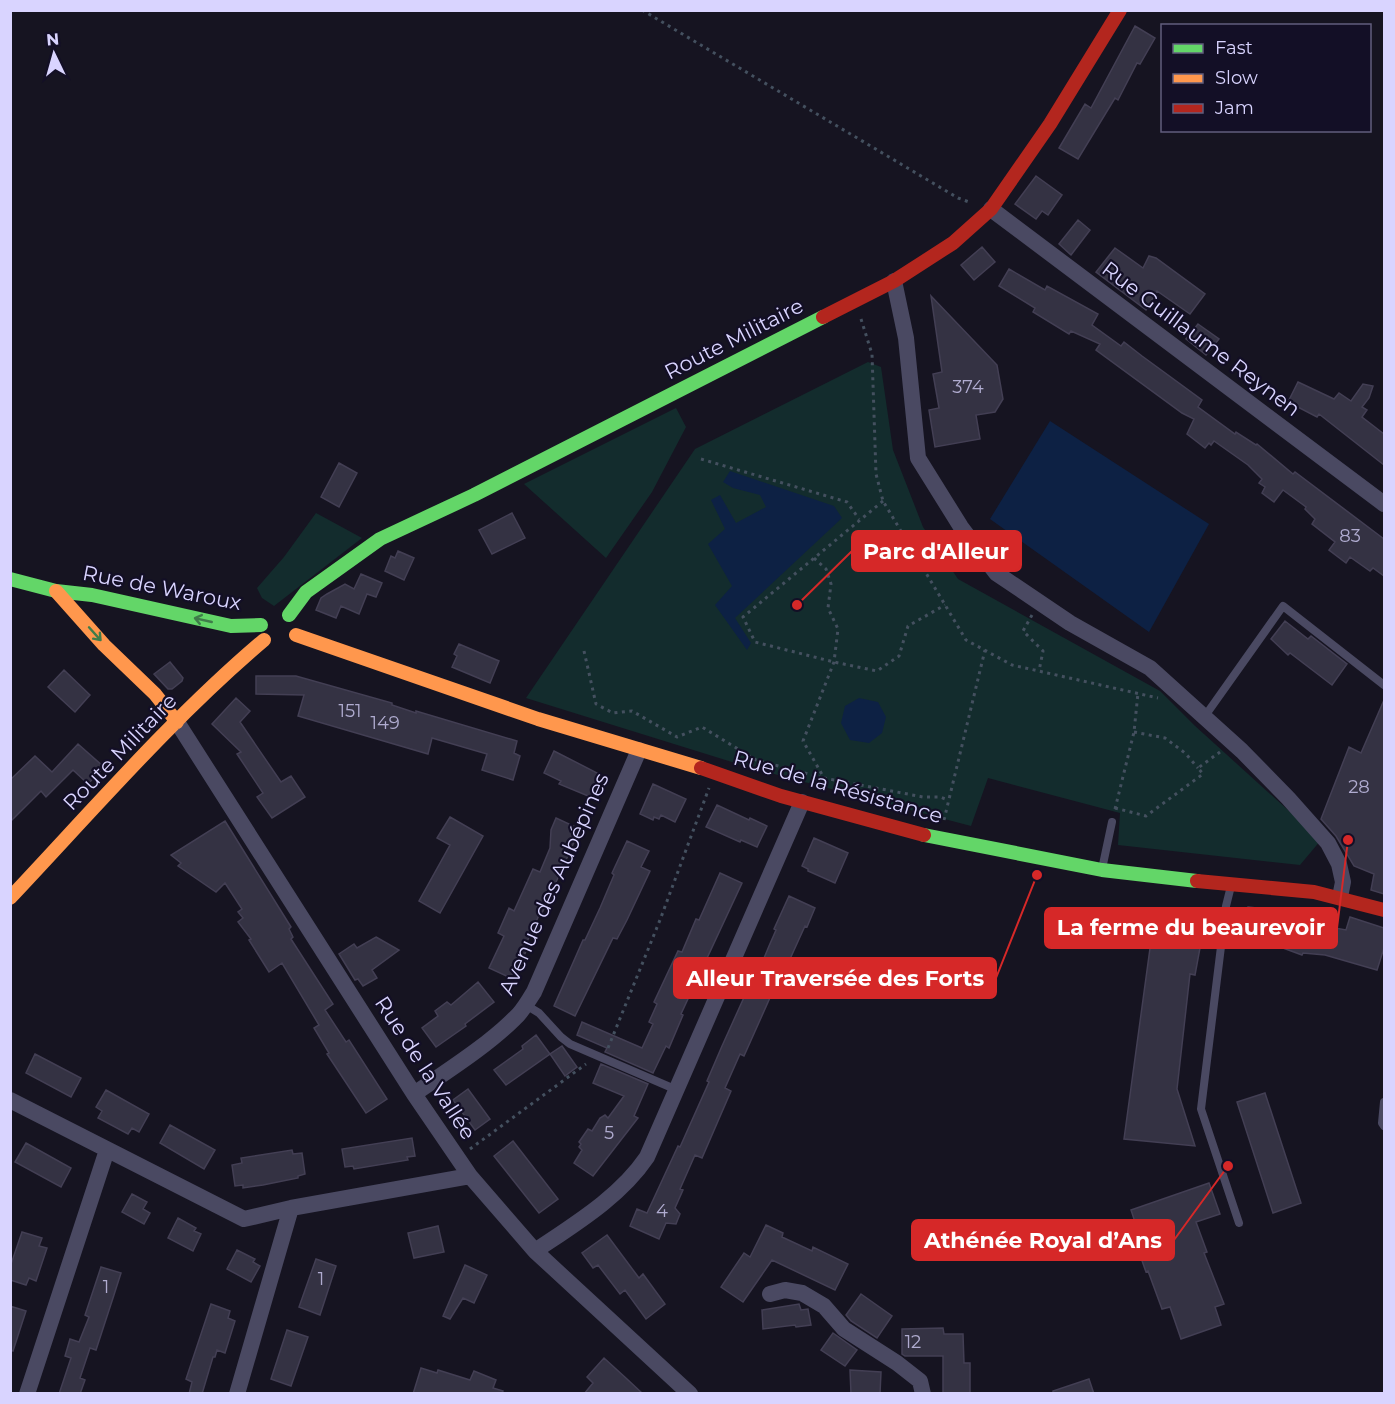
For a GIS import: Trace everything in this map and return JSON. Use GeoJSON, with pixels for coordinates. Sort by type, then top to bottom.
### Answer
{"type":"FeatureCollection","features":[{"type":"Feature","properties":{"kind":"street","name":"Route Militaire"},"geometry":{"type":"LineString","coordinates":[[10,898],[231,668],[268,644],[261,625],[263,620],[280,613],[380,539],[474,495],[894,281],[953,243],[991,209],[1050,124],[1120,10]]}},
{"type":"Feature","properties":{"kind":"street","name":"Rue Guillaume Reynen"},"geometry":{"type":"LineString","coordinates":[[991,209],[1384,504]]}},
{"type":"Feature","properties":{"kind":"street"},"geometry":{"type":"LineString","coordinates":[[894,281],[906,338],[918,458],[961,526],[996,573],[1070,623],[1150,668],[1233,743],[1288,798],[1328,843],[1339,864],[1343,882],[1340,897]]}},
{"type":"Feature","properties":{"kind":"street","name":"Rue de Waroux"},"geometry":{"type":"LineString","coordinates":[[10,579],[56,591],[92,595],[231,636],[261,625]]}},
{"type":"Feature","properties":{"kind":"street","name":"Rue de Waroux"},"geometry":{"type":"LineString","coordinates":[[56,591],[104,645],[154,694],[177,722]]}},
{"type":"Feature","properties":{"kind":"street","name":"Rue de la Résistance"},"geometry":{"type":"LineString","coordinates":[[280,613],[296,624],[293,640],[538,719],[715,772],[802,802],[939,840],[1102,870],[1314,892],[1384,910]]}},
{"type":"Feature","properties":{"kind":"street"},"geometry":{"type":"LineString","coordinates":[[231,636],[231,668]]}},
{"type":"Feature","properties":{"kind":"street","name":"Rue de la Vallée"},"geometry":{"type":"LineString","coordinates":[[177,722],[414,1094],[470,1176],[535,1251],[690,1394]]}},
{"type":"Feature","properties":{"kind":"street","name":"Avenue des Aubépines"},"geometry":{"type":"LineString","coordinates":[[414,1094],[503,1029],[517,1017],[526,1005],[534,992],[639,750]]}},
{"type":"Feature","properties":{"kind":"street"},"geometry":{"type":"LineString","coordinates":[[535,1251],[597,1207],[636,1173],[654,1144],[802,802]]}},
{"type":"Feature","properties":{"kind":"street"},"geometry":{"type":"LineString","coordinates":[[10,1100],[244,1219],[291,1208],[470,1176]]}},
{"type":"Feature","properties":{"kind":"street"},"geometry":{"type":"LineString","coordinates":[[27,1394],[107,1150]]}},
{"type":"Feature","properties":{"kind":"street"},"geometry":{"type":"LineString","coordinates":[[237,1394],[291,1208]]}},
{"type":"Feature","properties":{"kind":"street"},"geometry":{"type":"LineString","coordinates":[[770,1294],[785,1290],[802,1293],[824,1306],[844,1329],[897,1362],[920,1381],[923,1394]]}},
{"type":"Feature","properties":{"kind":"lane"},"geometry":{"type":"LineString","coordinates":[[1205,716],[1283,606],[1384,685]]}},
{"type":"Feature","properties":{"kind":"lane"},"geometry":{"type":"LineString","coordinates":[[1102,870],[1112,822]]}},
{"type":"Feature","properties":{"kind":"lane"},"geometry":{"type":"LineString","coordinates":[[1231,885],[1226,906],[1200,1109],[1239,1223]]}},
{"type":"Feature","properties":{"kind":"lane"},"geometry":{"type":"LineString","coordinates":[[526,1005],[539,1013],[570,1044],[677,1090]]}},
{"type":"Feature","properties":{"kind":"lane"},"geometry":{"type":"LineString","coordinates":[[1384,1102],[1382,1123],[1384,1126]]}},
{"type":"Feature","properties":{"kind":"path"},"geometry":{"type":"LineString","coordinates":[[642,10],[958,198],[991,209]]}},
{"type":"Feature","properties":{"kind":"path"},"geometry":{"type":"LineString","coordinates":[[701,459],[847,502],[859,519]]}},
{"type":"Feature","properties":{"kind":"path"},"geometry":{"type":"LineString","coordinates":[[883,501],[743,617],[756,642],[834,663],[877,671],[899,656],[908,626],[945,605]]}},
{"type":"Feature","properties":{"kind":"path"},"geometry":{"type":"LineString","coordinates":[[814,558],[825,569],[831,584],[828,608],[838,628],[834,663],[803,741],[824,778]]}},
{"type":"Feature","properties":{"kind":"path"},"geometry":{"type":"LineString","coordinates":[[1039,602],[1023,631],[1044,651],[1039,671]]}},
{"type":"Feature","properties":{"kind":"path"},"geometry":{"type":"LineString","coordinates":[[939,840],[985,650]]}},
{"type":"Feature","properties":{"kind":"path"},"geometry":{"type":"LineString","coordinates":[[584,651],[596,705],[613,713],[632,711],[677,737],[702,727],[756,760],[824,778],[948,800]]}},
{"type":"Feature","properties":{"kind":"path"},"geometry":{"type":"LineString","coordinates":[[1112,822],[1134,732],[1138,693]]}},
{"type":"Feature","properties":{"kind":"path"},"geometry":{"type":"LineString","coordinates":[[1115,808],[1146,816],[1203,774],[1185,753],[1165,738],[1134,732]]}},
{"type":"Feature","properties":{"kind":"path"},"geometry":{"type":"LineString","coordinates":[[1198,768],[1233,743]]}},
{"type":"Feature","properties":{"kind":"path"},"geometry":{"type":"LineString","coordinates":[[457,1158],[608,1048],[715,772]]}},
{"type":"Feature","properties":{"kind":"green space"},"geometry":{"type":"Polygon","coordinates":[[[868,362],[881,367],[893,450],[923,527],[958,579],[1160,691],[1194,725],[1321,840],[1300,865],[1118,845],[1120,813],[988,778],[971,826],[748,767],[526,698],[695,449],[868,362]]]}},
{"type":"Feature","properties":{"kind":"green space"},"geometry":{"type":"Polygon","coordinates":[[[676,408],[686,427],[652,492],[606,558],[524,484],[676,408]]]}},
{"type":"Feature","properties":{"kind":"green space"},"geometry":{"type":"Polygon","coordinates":[[[316,513],[362,538],[274,606],[262,598],[257,588],[284,557],[316,513]]]}},
{"type":"Feature","properties":{"kind":"water"},"geometry":{"type":"Polygon","coordinates":[[[1050,421],[1209,524],[1149,632],[990,519],[1050,421]]]}},
{"type":"Feature","properties":{"kind":"water"},"geometry":{"type":"Polygon","coordinates":[[[730,471],[834,506],[842,518],[735,618],[751,643],[747,650],[715,605],[732,586],[708,544],[725,529],[711,500],[720,495],[736,523],[766,507],[760,495],[733,488],[723,482],[730,471]]]}},
{"type":"Feature","properties":{"kind":"water"},"geometry":{"type":"Polygon","coordinates":[[[859,698],[878,702],[886,717],[882,733],[869,743],[850,740],[841,723],[845,706],[859,698]]]}},
{"type":"Feature","properties":{"kind":"building"},"geometry":{"type":"Polygon","coordinates":[[[1135,26],[1155,38],[1140,64],[1137,63],[1118,100],[1115,98],[1078,159],[1059,148],[1085,104],[1091,108],[1135,26]]]}},
{"type":"Feature","properties":{"kind":"building"},"geometry":{"type":"Polygon","coordinates":[[[1036,176],[1062,195],[1048,215],[1042,211],[1036,219],[1015,204],[1036,176]]]}},
{"type":"Feature","properties":{"kind":"building"},"geometry":{"type":"Polygon","coordinates":[[[1078,220],[1090,230],[1071,255],[1059,244],[1078,220]]]}},
{"type":"Feature","properties":{"kind":"building"},"geometry":{"type":"Polygon","coordinates":[[[982,247],[995,262],[974,280],[961,265],[982,247]]]}},
{"type":"Feature","properties":{"kind":"building"},"geometry":{"type":"Polygon","coordinates":[[[1115,248],[1143,268],[1149,256],[1156,258],[1205,294],[1190,314],[1157,291],[1146,310],[1096,272],[1115,248]]]}},
{"type":"Feature","properties":{"kind":"building"},"geometry":{"type":"Polygon","coordinates":[[[1009,269],[1045,290],[1047,286],[1098,314],[1092,325],[1121,346],[1124,342],[1202,400],[1198,407],[1235,434],[1236,432],[1257,444],[1293,474],[1295,472],[1384,539],[1384,576],[1373,568],[1370,571],[1350,557],[1346,563],[1329,550],[1335,542],[1312,524],[1315,519],[1305,509],[1306,507],[1283,490],[1274,502],[1262,493],[1265,487],[1259,483],[1262,479],[1248,465],[1214,441],[1205,448],[1187,434],[1194,419],[1182,413],[1096,350],[1100,344],[1071,331],[1069,334],[1033,312],[1035,308],[999,286],[1009,269]]]}},
{"type":"Feature","properties":{"kind":"building"},"geometry":{"type":"Polygon","coordinates":[[[931,296],[997,365],[1003,399],[995,412],[976,415],[980,439],[935,447],[929,410],[939,408],[933,374],[942,372],[931,296]]]}},
{"type":"Feature","properties":{"kind":"building"},"geometry":{"type":"Polygon","coordinates":[[[1198,324],[1219,339],[1206,355],[1186,339],[1198,324]]]}},
{"type":"Feature","properties":{"kind":"building"},"geometry":{"type":"Polygon","coordinates":[[[1298,382],[1334,399],[1339,393],[1351,401],[1363,384],[1373,386],[1369,398],[1362,407],[1367,410],[1362,417],[1384,434],[1384,465],[1319,414],[1317,417],[1288,402],[1298,382]]]}},
{"type":"Feature","properties":{"kind":"building"},"geometry":{"type":"Polygon","coordinates":[[[339,463],[357,473],[339,507],[321,497],[339,463]]]}},
{"type":"Feature","properties":{"kind":"building"},"geometry":{"type":"Polygon","coordinates":[[[512,513],[525,538],[492,554],[479,530],[512,513]]]}},
{"type":"Feature","properties":{"kind":"building"},"geometry":{"type":"Polygon","coordinates":[[[398,551],[414,558],[404,580],[385,571],[391,556],[395,558],[398,551]]]}},
{"type":"Feature","properties":{"kind":"building"},"geometry":{"type":"Polygon","coordinates":[[[361,574],[382,583],[376,597],[367,594],[359,614],[341,606],[336,618],[316,610],[321,598],[345,584],[354,589],[361,574]]]}},
{"type":"Feature","properties":{"kind":"building"},"geometry":{"type":"Polygon","coordinates":[[[1285,621],[1308,639],[1311,636],[1347,664],[1332,685],[1290,653],[1288,655],[1271,639],[1285,621]]]}},
{"type":"Feature","properties":{"kind":"building"},"geometry":{"type":"Polygon","coordinates":[[[459,644],[499,661],[490,683],[452,667],[457,656],[454,654],[459,644]]]}},
{"type":"Feature","properties":{"kind":"building"},"geometry":{"type":"Polygon","coordinates":[[[170,662],[183,678],[172,689],[168,689],[154,674],[170,662]]]}},
{"type":"Feature","properties":{"kind":"building"},"geometry":{"type":"Polygon","coordinates":[[[64,670],[90,695],[75,712],[48,687],[64,670]]]}},
{"type":"Feature","properties":{"kind":"building"},"geometry":{"type":"Polygon","coordinates":[[[256,676],[296,676],[517,741],[514,753],[520,756],[513,780],[482,770],[487,754],[432,738],[428,754],[298,716],[304,695],[256,694],[256,676]]]}},
{"type":"Feature","properties":{"kind":"building"},"geometry":{"type":"Polygon","coordinates":[[[236,698],[250,711],[240,722],[281,782],[291,776],[305,797],[272,818],[257,797],[263,793],[237,754],[241,752],[212,724],[236,698]]]}},
{"type":"Feature","properties":{"kind":"building"},"geometry":{"type":"Polygon","coordinates":[[[1384,700],[1384,894],[1371,890],[1374,874],[1354,866],[1336,836],[1321,819],[1349,747],[1361,753],[1384,700]]]}},
{"type":"Feature","properties":{"kind":"building"},"geometry":{"type":"Polygon","coordinates":[[[78,744],[104,767],[88,784],[73,770],[46,797],[41,791],[10,822],[10,780],[35,756],[52,772],[78,744]]]}},
{"type":"Feature","properties":{"kind":"building"},"geometry":{"type":"Polygon","coordinates":[[[554,751],[603,776],[593,798],[559,784],[561,781],[544,773],[554,751]]]}},
{"type":"Feature","properties":{"kind":"building"},"geometry":{"type":"Polygon","coordinates":[[[653,784],[686,799],[675,822],[661,815],[659,819],[654,817],[653,820],[640,814],[653,784]]]}},
{"type":"Feature","properties":{"kind":"building"},"geometry":{"type":"Polygon","coordinates":[[[717,805],[767,826],[757,847],[706,827],[717,805]]]}},
{"type":"Feature","properties":{"kind":"building"},"geometry":{"type":"Polygon","coordinates":[[[450,817],[483,836],[440,913],[419,901],[450,845],[437,838],[450,817]]]}},
{"type":"Feature","properties":{"kind":"building"},"geometry":{"type":"Polygon","coordinates":[[[556,818],[580,829],[526,944],[528,947],[513,979],[489,968],[504,936],[498,933],[509,908],[514,911],[533,869],[540,872],[550,848],[551,830],[556,818]]]}},
{"type":"Feature","properties":{"kind":"building"},"geometry":{"type":"Polygon","coordinates":[[[225,821],[291,927],[289,929],[293,937],[291,939],[333,1004],[325,1010],[346,1042],[349,1040],[387,1099],[366,1113],[327,1054],[329,1053],[314,1028],[319,1025],[282,963],[269,972],[249,940],[251,939],[238,922],[243,918],[238,912],[242,909],[225,883],[216,892],[178,866],[181,863],[171,855],[225,821]]]}},
{"type":"Feature","properties":{"kind":"building"},"geometry":{"type":"Polygon","coordinates":[[[814,838],[848,853],[835,883],[802,866],[814,838]]]}},
{"type":"Feature","properties":{"kind":"building"},"geometry":{"type":"Polygon","coordinates":[[[627,841],[649,851],[641,867],[650,871],[617,939],[613,938],[575,1016],[554,1006],[600,908],[614,875],[612,873],[627,841]]]}},
{"type":"Feature","properties":{"kind":"building"},"geometry":{"type":"Polygon","coordinates":[[[720,873],[742,883],[681,1014],[683,1015],[669,1048],[666,1046],[653,1073],[605,1052],[607,1048],[577,1035],[582,1022],[642,1048],[653,1024],[649,1022],[657,1004],[654,1002],[678,951],[682,952],[696,919],[699,920],[720,873]]]}},
{"type":"Feature","properties":{"kind":"building"},"geometry":{"type":"Polygon","coordinates":[[[789,896],[815,908],[775,992],[773,991],[744,1056],[740,1054],[725,1088],[731,1091],[702,1158],[695,1155],[680,1189],[683,1190],[675,1208],[680,1214],[676,1224],[666,1223],[659,1239],[630,1226],[637,1209],[647,1213],[678,1146],[680,1147],[709,1082],[707,1081],[722,1046],[760,962],[762,963],[789,896]]]}},
{"type":"Feature","properties":{"kind":"building"},"geometry":{"type":"Polygon","coordinates":[[[1248,907],[1310,914],[1307,923],[1346,930],[1350,917],[1384,928],[1384,948],[1377,970],[1325,955],[1303,953],[1302,955],[1283,948],[1285,943],[1245,938],[1248,907]]]}},
{"type":"Feature","properties":{"kind":"building"},"geometry":{"type":"Polygon","coordinates":[[[376,937],[399,950],[372,970],[377,978],[363,986],[358,979],[355,980],[339,954],[354,944],[357,948],[376,937]]]}},
{"type":"Feature","properties":{"kind":"building"},"geometry":{"type":"Polygon","coordinates":[[[1151,941],[1200,948],[1195,975],[1190,974],[1177,1089],[1195,1146],[1124,1139],[1151,941]]]}},
{"type":"Feature","properties":{"kind":"building"},"geometry":{"type":"Polygon","coordinates":[[[478,982],[494,1002],[436,1047],[422,1028],[438,1016],[435,1011],[447,1002],[451,1005],[478,982]]]}},
{"type":"Feature","properties":{"kind":"building"},"geometry":{"type":"Polygon","coordinates":[[[536,1035],[550,1054],[506,1085],[494,1070],[523,1049],[522,1046],[536,1035]]]}},
{"type":"Feature","properties":{"kind":"building"},"geometry":{"type":"Polygon","coordinates":[[[562,1046],[577,1067],[565,1076],[550,1054],[562,1046]]]}},
{"type":"Feature","properties":{"kind":"building"},"geometry":{"type":"Polygon","coordinates":[[[35,1054],[81,1078],[71,1097],[26,1073],[35,1054]]]}},
{"type":"Feature","properties":{"kind":"building"},"geometry":{"type":"Polygon","coordinates":[[[601,1064],[648,1084],[634,1116],[638,1118],[593,1176],[574,1163],[582,1150],[579,1142],[588,1129],[592,1131],[600,1118],[605,1115],[608,1118],[624,1096],[593,1083],[601,1064]]]}},
{"type":"Feature","properties":{"kind":"building"},"geometry":{"type":"Polygon","coordinates":[[[468,1089],[490,1119],[475,1130],[453,1100],[468,1089]]]}},
{"type":"Feature","properties":{"kind":"building"},"geometry":{"type":"Polygon","coordinates":[[[106,1090],[149,1114],[139,1132],[132,1128],[128,1134],[98,1118],[102,1111],[96,1107],[106,1090]]]}},
{"type":"Feature","properties":{"kind":"building"},"geometry":{"type":"Polygon","coordinates":[[[1265,1093],[1301,1203],[1273,1213],[1237,1102],[1265,1093]]]}},
{"type":"Feature","properties":{"kind":"building"},"geometry":{"type":"Polygon","coordinates":[[[170,1125],[215,1150],[204,1169],[160,1143],[170,1125]]]}},
{"type":"Feature","properties":{"kind":"building"},"geometry":{"type":"Polygon","coordinates":[[[412,1138],[415,1156],[407,1157],[408,1160],[354,1169],[353,1166],[345,1167],[342,1149],[412,1138]]]}},
{"type":"Feature","properties":{"kind":"building"},"geometry":{"type":"Polygon","coordinates":[[[513,1141],[558,1199],[539,1213],[494,1156],[513,1141]]]}},
{"type":"Feature","properties":{"kind":"building"},"geometry":{"type":"Polygon","coordinates":[[[26,1143],[71,1168],[61,1187],[15,1162],[26,1143]]]}},
{"type":"Feature","properties":{"kind":"building"},"geometry":{"type":"Polygon","coordinates":[[[292,1150],[293,1154],[302,1153],[305,1174],[298,1178],[263,1185],[243,1188],[243,1185],[235,1186],[232,1165],[242,1163],[241,1158],[292,1150]]]}},
{"type":"Feature","properties":{"kind":"building"},"geometry":{"type":"Polygon","coordinates":[[[1209,1183],[1220,1214],[1196,1222],[1207,1252],[1204,1253],[1224,1304],[1215,1307],[1221,1325],[1181,1339],[1170,1307],[1162,1309],[1148,1271],[1146,1272],[1134,1238],[1140,1237],[1131,1210],[1209,1183]]]}},
{"type":"Feature","properties":{"kind":"building"},"geometry":{"type":"Polygon","coordinates":[[[132,1194],[147,1202],[143,1209],[150,1213],[144,1224],[122,1212],[132,1194]]]}},
{"type":"Feature","properties":{"kind":"building"},"geometry":{"type":"Polygon","coordinates":[[[178,1218],[196,1228],[194,1231],[201,1234],[193,1251],[168,1238],[178,1218]]]}},
{"type":"Feature","properties":{"kind":"building"},"geometry":{"type":"Polygon","coordinates":[[[766,1225],[783,1233],[782,1237],[812,1251],[813,1247],[848,1264],[835,1290],[772,1260],[743,1302],[721,1287],[744,1253],[750,1257],[766,1225]]]}},
{"type":"Feature","properties":{"kind":"building"},"geometry":{"type":"Polygon","coordinates":[[[438,1226],[444,1252],[414,1258],[408,1233],[438,1226]]]}},
{"type":"Feature","properties":{"kind":"building"},"geometry":{"type":"Polygon","coordinates":[[[22,1232],[42,1238],[39,1246],[47,1248],[36,1281],[29,1278],[26,1285],[10,1280],[10,1267],[22,1232]]]}},
{"type":"Feature","properties":{"kind":"building"},"geometry":{"type":"Polygon","coordinates":[[[607,1235],[639,1278],[643,1274],[665,1304],[646,1319],[625,1290],[620,1294],[598,1265],[593,1268],[582,1253],[607,1235]]]}},
{"type":"Feature","properties":{"kind":"building"},"geometry":{"type":"Polygon","coordinates":[[[237,1250],[255,1259],[253,1262],[260,1266],[251,1282],[227,1269],[237,1250]]]}},
{"type":"Feature","properties":{"kind":"building"},"geometry":{"type":"Polygon","coordinates":[[[316,1259],[336,1266],[320,1315],[299,1307],[316,1259]]]}},
{"type":"Feature","properties":{"kind":"building"},"geometry":{"type":"Polygon","coordinates":[[[465,1265],[487,1275],[474,1303],[463,1298],[450,1319],[443,1316],[465,1265]]]}},
{"type":"Feature","properties":{"kind":"building"},"geometry":{"type":"Polygon","coordinates":[[[101,1267],[121,1273],[96,1350],[90,1348],[80,1378],[85,1380],[80,1394],[59,1394],[71,1358],[65,1356],[70,1339],[79,1342],[89,1317],[85,1315],[101,1267]]]}},
{"type":"Feature","properties":{"kind":"building"},"geometry":{"type":"Polygon","coordinates":[[[861,1294],[892,1316],[877,1338],[851,1321],[846,1315],[861,1294]]]}},
{"type":"Feature","properties":{"kind":"building"},"geometry":{"type":"Polygon","coordinates":[[[211,1304],[230,1311],[228,1318],[235,1321],[225,1353],[217,1350],[213,1357],[202,1394],[189,1394],[192,1382],[186,1379],[211,1304]]]}},
{"type":"Feature","properties":{"kind":"building"},"geometry":{"type":"Polygon","coordinates":[[[799,1304],[801,1310],[808,1309],[811,1325],[763,1329],[762,1310],[799,1304]]]}},
{"type":"Feature","properties":{"kind":"building"},"geometry":{"type":"Polygon","coordinates":[[[10,1306],[26,1311],[13,1351],[10,1350],[10,1306]]]}},
{"type":"Feature","properties":{"kind":"building"},"geometry":{"type":"Polygon","coordinates":[[[943,1328],[944,1334],[963,1334],[964,1363],[970,1363],[970,1394],[943,1394],[943,1356],[905,1356],[902,1354],[902,1329],[943,1328]]]}},
{"type":"Feature","properties":{"kind":"building"},"geometry":{"type":"Polygon","coordinates":[[[287,1330],[308,1337],[291,1386],[271,1379],[287,1330]]]}},
{"type":"Feature","properties":{"kind":"building"},"geometry":{"type":"Polygon","coordinates":[[[833,1333],[857,1350],[845,1366],[821,1350],[833,1333]]]}},
{"type":"Feature","properties":{"kind":"building"},"geometry":{"type":"Polygon","coordinates":[[[604,1358],[643,1394],[584,1394],[593,1383],[587,1377],[604,1358]]]}},
{"type":"Feature","properties":{"kind":"building"},"geometry":{"type":"Polygon","coordinates":[[[421,1368],[437,1373],[438,1370],[470,1380],[474,1371],[496,1380],[493,1388],[503,1391],[502,1394],[413,1394],[421,1368]]]}},
{"type":"Feature","properties":{"kind":"building"},"geometry":{"type":"Polygon","coordinates":[[[850,1370],[881,1372],[880,1394],[851,1394],[850,1370]]]}},
{"type":"Feature","properties":{"kind":"building"},"geometry":{"type":"Polygon","coordinates":[[[1089,1379],[1094,1394],[1053,1394],[1053,1391],[1089,1379]]]}},
{"type":"Feature","properties":{"kind":"traffic: fast"},"geometry":{"type":"LineString","coordinates":[[289,615],[306,592],[380,539],[474,495],[823,317]]}},
{"type":"Feature","properties":{"kind":"traffic: fast"},"geometry":{"type":"LineString","coordinates":[[10,579],[56,591],[92,595],[231,626],[261,625]]}},
{"type":"Feature","properties":{"kind":"traffic: fast"},"geometry":{"type":"LineString","coordinates":[[924,835],[1102,870],[1197,881]]}},
{"type":"Feature","properties":{"kind":"traffic: slow"},"geometry":{"type":"LineString","coordinates":[[56,591],[104,645],[155,694],[177,722]]}},
{"type":"Feature","properties":{"kind":"traffic: slow"},"geometry":{"type":"LineString","coordinates":[[296,635],[538,719],[701,768]]}},
{"type":"Feature","properties":{"kind":"traffic: slow"},"geometry":{"type":"LineString","coordinates":[[10,898],[165,733],[264,640]]}},
{"type":"Feature","properties":{"kind":"traffic: jam"},"geometry":{"type":"LineString","coordinates":[[823,317],[894,281],[953,243],[991,209],[1050,124],[1120,10]]}},
{"type":"Feature","properties":{"kind":"traffic: jam"},"geometry":{"type":"LineString","coordinates":[[701,768],[781,796],[924,835]]}},
{"type":"Feature","properties":{"kind":"traffic: jam"},"geometry":{"type":"LineString","coordinates":[[1197,881],[1314,892],[1384,910]]}},
{"type":"Feature","properties":{"kind":"place","name":"Parc d'Alleur"},"geometry":{"type":"Point","coordinates":[797,605]}},
{"type":"Feature","properties":{"kind":"place","name":"La ferme du beaurevoir"},"geometry":{"type":"Point","coordinates":[1348,840]}},
{"type":"Feature","properties":{"kind":"place","name":"Alleur Traversée des Forts"},"geometry":{"type":"Point","coordinates":[1037,875]}},
{"type":"Feature","properties":{"kind":"place","name":"Athénée Royal d’Ans"},"geometry":{"type":"Point","coordinates":[1228,1166]}}]}
